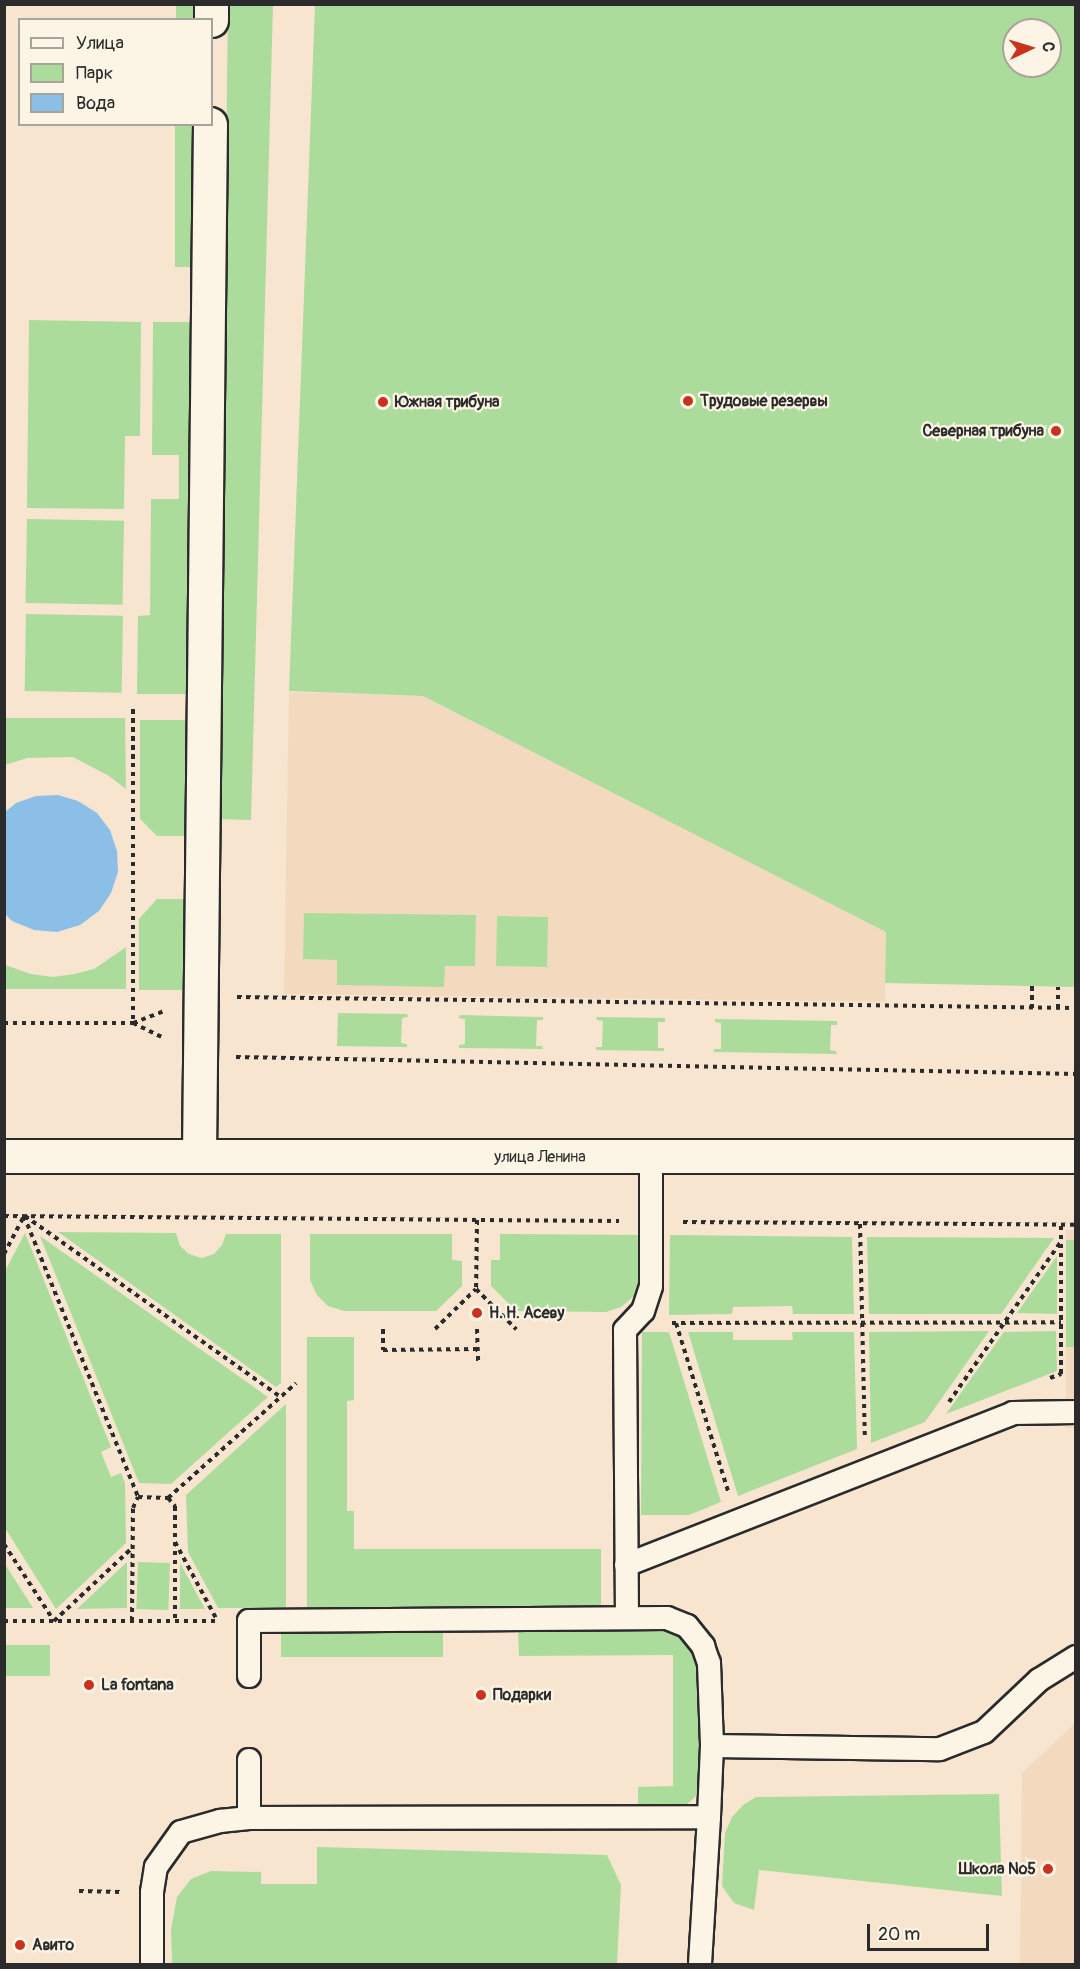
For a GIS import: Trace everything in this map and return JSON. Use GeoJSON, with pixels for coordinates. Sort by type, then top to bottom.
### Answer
{"type":"FeatureCollection","features":[{"type":"Feature","properties":{"kind":"main road"},"geometry":{"type":"LineString","coordinates":[[199,1156],[210,126]]}},
{"type":"Feature","properties":{"kind":"main road","name":"улица Ленина"},"geometry":{"type":"LineString","coordinates":[[4,1156],[1076,1156]]}},
{"type":"Feature","properties":{"kind":"lane"},"geometry":{"type":"LineString","coordinates":[[627,1618],[625,1330],[643,1311],[651,1286],[651,1157]]}},
{"type":"Feature","properties":{"kind":"lane"},"geometry":{"type":"LineString","coordinates":[[626,1565],[1013,1413],[1068,1412]]}},
{"type":"Feature","properties":{"kind":"lane"},"geometry":{"type":"LineString","coordinates":[[249,1676],[249,1620],[667,1618],[687,1626],[703,1646],[709,1663],[712,1746],[700,1965]]}},
{"type":"Feature","properties":{"kind":"lane"},"geometry":{"type":"LineString","coordinates":[[712,1746],[940,1749],[984,1732],[1039,1680],[1076,1657]]}},
{"type":"Feature","properties":{"kind":"lane"},"geometry":{"type":"LineString","coordinates":[[249,1760],[249,1818]]}},
{"type":"Feature","properties":{"kind":"lane"},"geometry":{"type":"LineString","coordinates":[[152,1965],[152,1892],[156,1867],[181,1833],[220,1821],[249,1818],[709,1817]]}},
{"type":"Feature","properties":{"kind":"path"},"geometry":{"type":"LineString","coordinates":[[132,1023],[133,709]]}},
{"type":"Feature","properties":{"kind":"path"},"geometry":{"type":"LineString","coordinates":[[1032,986],[1032,1008]]}},
{"type":"Feature","properties":{"kind":"path"},"geometry":{"type":"LineString","coordinates":[[1058,987],[1058,1008]]}},
{"type":"Feature","properties":{"kind":"path"},"geometry":{"type":"LineString","coordinates":[[4,1023],[132,1023],[201,997],[1076,1008]]}},
{"type":"Feature","properties":{"kind":"path"},"geometry":{"type":"LineString","coordinates":[[132,1023],[201,1056],[1076,1074]]}},
{"type":"Feature","properties":{"kind":"path"},"geometry":{"type":"LineString","coordinates":[[4,1216],[1076,1225]]}},
{"type":"Feature","properties":{"kind":"path"},"geometry":{"type":"LineString","coordinates":[[4,1254],[24,1216]]}},
{"type":"Feature","properties":{"kind":"path"},"geometry":{"type":"LineString","coordinates":[[24,1216],[281,1397]]}},
{"type":"Feature","properties":{"kind":"path"},"geometry":{"type":"LineString","coordinates":[[24,1216],[138,1497],[133,1508],[132,1621]]}},
{"type":"Feature","properties":{"kind":"path"},"geometry":{"type":"LineString","coordinates":[[435,1329],[476,1289],[477,1220]]}},
{"type":"Feature","properties":{"kind":"path"},"geometry":{"type":"LineString","coordinates":[[860,1224],[865,1439]]}},
{"type":"Feature","properties":{"kind":"path"},"geometry":{"type":"LineString","coordinates":[[1061,1225],[1061,1322],[1068,1412]]}},
{"type":"Feature","properties":{"kind":"path"},"geometry":{"type":"LineString","coordinates":[[946,1406],[1062,1240]]}},
{"type":"Feature","properties":{"kind":"path"},"geometry":{"type":"LineString","coordinates":[[476,1289],[516,1329]]}},
{"type":"Feature","properties":{"kind":"path"},"geometry":{"type":"LineString","coordinates":[[632,1323],[1061,1322]]}},
{"type":"Feature","properties":{"kind":"path"},"geometry":{"type":"LineString","coordinates":[[676,1323],[728,1492]]}},
{"type":"Feature","properties":{"kind":"path"},"geometry":{"type":"LineString","coordinates":[[383,1329],[383,1350],[478,1349]]}},
{"type":"Feature","properties":{"kind":"path"},"geometry":{"type":"LineString","coordinates":[[477,1329],[478,1361]]}},
{"type":"Feature","properties":{"kind":"path"},"geometry":{"type":"LineString","coordinates":[[138,1497],[168,1498],[296,1383]]}},
{"type":"Feature","properties":{"kind":"path"},"geometry":{"type":"LineString","coordinates":[[168,1498],[175,1506],[175,1621]]}},
{"type":"Feature","properties":{"kind":"path"},"geometry":{"type":"LineString","coordinates":[[175,1542],[218,1621]]}},
{"type":"Feature","properties":{"kind":"path"},"geometry":{"type":"LineString","coordinates":[[4,1544],[54,1621]]}},
{"type":"Feature","properties":{"kind":"path"},"geometry":{"type":"LineString","coordinates":[[54,1621],[133,1547]]}},
{"type":"Feature","properties":{"kind":"path"},"geometry":{"type":"LineString","coordinates":[[4,1621],[249,1620]]}},
{"type":"Feature","properties":{"kind":"path"},"geometry":{"type":"LineString","coordinates":[[80,1891],[152,1892]]}},
{"type":"Feature","properties":{"kind":"shaded area"},"geometry":{"type":"Polygon","coordinates":[[[289,692],[423,696],[886,932],[885,1002],[284,994],[289,692]]]}},
{"type":"Feature","properties":{"kind":"shaded area"},"geometry":{"type":"Polygon","coordinates":[[[1066,1230],[1075,1230],[1075,1428],[1066,1428],[1066,1230]]]}},
{"type":"Feature","properties":{"kind":"shaded area","name":"Школа №5"},"geometry":{"type":"Polygon","coordinates":[[[1075,1723],[1075,1964],[1020,1964],[1022,1773],[1075,1723]]]}},
{"type":"Feature","properties":{"kind":"green space"},"geometry":{"type":"Polygon","coordinates":[[[176,5],[195,5],[195,18],[176,18],[176,5]]]}},
{"type":"Feature","properties":{"kind":"green space"},"geometry":{"type":"Polygon","coordinates":[[[228,5],[273,5],[251,820],[218,819],[228,5]]]}},
{"type":"Feature","properties":{"kind":"green space","name":"Трудовые резервы"},"geometry":{"type":"Polygon","coordinates":[[[315,5],[1075,5],[1075,987],[885,983],[886,932],[423,696],[289,691],[315,5]]]}},
{"type":"Feature","properties":{"kind":"green space"},"geometry":{"type":"Polygon","coordinates":[[[175,126],[194,126],[194,267],[175,267],[175,126]]]}},
{"type":"Feature","properties":{"kind":"green space"},"geometry":{"type":"Polygon","coordinates":[[[29,320],[141,322],[140,436],[125,436],[124,509],[27,508],[29,320]]]}},
{"type":"Feature","properties":{"kind":"green space"},"geometry":{"type":"Polygon","coordinates":[[[153,322],[193,322],[189,694],[137,694],[138,616],[150,615],[151,499],[179,499],[179,455],[152,455],[153,322]]]}},
{"type":"Feature","properties":{"kind":"green space"},"geometry":{"type":"Polygon","coordinates":[[[27,519],[124,521],[123,605],[26,603],[27,519]]]}},
{"type":"Feature","properties":{"kind":"green space"},"geometry":{"type":"Polygon","coordinates":[[[26,614],[123,616],[122,693],[25,691],[26,614]]]}},
{"type":"Feature","properties":{"kind":"green space"},"geometry":{"type":"Polygon","coordinates":[[[5,718],[125,718],[126,789],[109,776],[73,757],[27,758],[5,765],[5,718]]]}},
{"type":"Feature","properties":{"kind":"green space"},"geometry":{"type":"Polygon","coordinates":[[[140,720],[189,720],[187,836],[157,836],[140,819],[140,720]]]}},
{"type":"Feature","properties":{"kind":"green space"},"geometry":{"type":"Polygon","coordinates":[[[157,899],[187,899],[186,990],[139,990],[139,919],[157,899]]]}},
{"type":"Feature","properties":{"kind":"green space"},"geometry":{"type":"Polygon","coordinates":[[[304,913],[476,915],[475,966],[445,966],[444,987],[337,985],[337,960],[303,959],[304,913]]]}},
{"type":"Feature","properties":{"kind":"green space"},"geometry":{"type":"Polygon","coordinates":[[[497,916],[548,917],[547,967],[496,966],[497,916]]]}},
{"type":"Feature","properties":{"kind":"green space"},"geometry":{"type":"Polygon","coordinates":[[[126,947],[126,989],[5,989],[5,965],[31,974],[53,977],[74,974],[94,969],[126,947]]]}},
{"type":"Feature","properties":{"kind":"green space"},"geometry":{"type":"Polygon","coordinates":[[[338,1013],[407,1014],[408,1017],[402,1018],[401,1043],[407,1044],[407,1047],[337,1046],[338,1013]]]}},
{"type":"Feature","properties":{"kind":"green space"},"geometry":{"type":"Polygon","coordinates":[[[460,1015],[543,1017],[543,1020],[537,1020],[536,1046],[542,1046],[543,1049],[459,1048],[459,1045],[465,1044],[465,1019],[459,1018],[460,1015]]]}},
{"type":"Feature","properties":{"kind":"green space"},"geometry":{"type":"Polygon","coordinates":[[[596,1017],[665,1018],[665,1022],[658,1022],[658,1048],[664,1048],[664,1051],[596,1050],[596,1047],[602,1047],[603,1021],[597,1020],[596,1017]]]}},
{"type":"Feature","properties":{"kind":"green space"},"geometry":{"type":"Polygon","coordinates":[[[715,1019],[837,1021],[837,1025],[831,1025],[830,1050],[836,1051],[837,1054],[714,1052],[714,1049],[721,1049],[721,1023],[715,1022],[715,1019]]]}},
{"type":"Feature","properties":{"kind":"green space"},"geometry":{"type":"Polygon","coordinates":[[[58,1232],[176,1233],[180,1246],[189,1254],[202,1258],[214,1254],[222,1245],[226,1234],[281,1234],[281,1383],[276,1387],[58,1232]]]}},
{"type":"Feature","properties":{"kind":"green space"},"geometry":{"type":"Polygon","coordinates":[[[25,1233],[111,1447],[101,1452],[111,1477],[121,1473],[125,1483],[126,1543],[56,1609],[5,1528],[5,1271],[25,1233]]]}},
{"type":"Feature","properties":{"kind":"green space"},"geometry":{"type":"Polygon","coordinates":[[[310,1234],[452,1234],[452,1260],[462,1261],[462,1286],[436,1311],[344,1311],[328,1306],[317,1295],[310,1280],[310,1234]]]}},
{"type":"Feature","properties":{"kind":"green space"},"geometry":{"type":"Polygon","coordinates":[[[500,1234],[640,1235],[641,1281],[634,1296],[621,1307],[606,1312],[516,1311],[491,1286],[491,1260],[500,1260],[500,1234]]]}},
{"type":"Feature","properties":{"kind":"green space"},"geometry":{"type":"Polygon","coordinates":[[[670,1235],[852,1237],[854,1314],[793,1314],[792,1306],[733,1307],[732,1314],[669,1315],[670,1235]]]}},
{"type":"Feature","properties":{"kind":"green space"},"geometry":{"type":"Polygon","coordinates":[[[40,1236],[268,1397],[171,1484],[139,1483],[40,1236]]]}},
{"type":"Feature","properties":{"kind":"green space"},"geometry":{"type":"Polygon","coordinates":[[[867,1237],[1054,1238],[1001,1314],[869,1314],[867,1237]]]}},
{"type":"Feature","properties":{"kind":"green space"},"geometry":{"type":"Polygon","coordinates":[[[1066,1240],[1074,1240],[1074,1347],[1066,1347],[1066,1240]]]}},
{"type":"Feature","properties":{"kind":"green space"},"geometry":{"type":"Polygon","coordinates":[[[1057,1256],[1057,1314],[1017,1313],[1057,1256]]]}},
{"type":"Feature","properties":{"kind":"green space"},"geometry":{"type":"Polygon","coordinates":[[[989,1331],[925,1422],[871,1443],[869,1332],[989,1331]]]}},
{"type":"Feature","properties":{"kind":"green space"},"geometry":{"type":"Polygon","coordinates":[[[1056,1331],[1057,1371],[946,1414],[1004,1332],[1056,1331]]]}},
{"type":"Feature","properties":{"kind":"green space"},"geometry":{"type":"Polygon","coordinates":[[[642,1332],[669,1332],[721,1502],[689,1515],[641,1515],[642,1332]]]}},
{"type":"Feature","properties":{"kind":"green space"},"geometry":{"type":"Polygon","coordinates":[[[688,1332],[733,1332],[733,1340],[793,1340],[792,1332],[854,1332],[857,1449],[738,1496],[688,1332]]]}},
{"type":"Feature","properties":{"kind":"green space"},"geometry":{"type":"Polygon","coordinates":[[[307,1337],[354,1337],[354,1400],[347,1401],[347,1511],[354,1511],[354,1549],[601,1549],[601,1607],[307,1607],[307,1337]]]}},
{"type":"Feature","properties":{"kind":"green space"},"geometry":{"type":"Polygon","coordinates":[[[286,1404],[286,1608],[218,1608],[188,1552],[186,1495],[286,1404]]]}},
{"type":"Feature","properties":{"kind":"green space"},"geometry":{"type":"Polygon","coordinates":[[[127,1562],[127,1608],[77,1609],[127,1562]]]}},
{"type":"Feature","properties":{"kind":"green space"},"geometry":{"type":"Polygon","coordinates":[[[138,1562],[170,1563],[168,1610],[136,1609],[138,1562]]]}},
{"type":"Feature","properties":{"kind":"green space"},"geometry":{"type":"Polygon","coordinates":[[[180,1563],[205,1609],[180,1609],[180,1563]]]}},
{"type":"Feature","properties":{"kind":"green space"},"geometry":{"type":"Polygon","coordinates":[[[5,1564],[33,1608],[5,1608],[5,1564]]]}},
{"type":"Feature","properties":{"kind":"green space"},"geometry":{"type":"Polygon","coordinates":[[[658,1628],[682,1637],[697,1654],[700,1668],[699,1786],[695,1797],[686,1805],[674,1809],[638,1809],[638,1787],[673,1786],[673,1655],[519,1656],[518,1629],[658,1628]]]}},
{"type":"Feature","properties":{"kind":"green space"},"geometry":{"type":"Polygon","coordinates":[[[281,1631],[443,1631],[443,1657],[281,1657],[281,1631]]]}},
{"type":"Feature","properties":{"kind":"green space"},"geometry":{"type":"Polygon","coordinates":[[[5,1645],[50,1645],[50,1676],[5,1676],[5,1645]]]}},
{"type":"Feature","properties":{"kind":"green space"},"geometry":{"type":"Polygon","coordinates":[[[999,1794],[1002,1896],[759,1870],[754,1910],[734,1903],[722,1886],[725,1833],[732,1817],[743,1805],[756,1797],[999,1794]]]}},
{"type":"Feature","properties":{"kind":"green space"},"geometry":{"type":"Polygon","coordinates":[[[317,1847],[607,1855],[621,1885],[617,1964],[172,1964],[171,1929],[177,1897],[191,1879],[211,1871],[261,1872],[261,1884],[317,1884],[317,1847]]]}},
{"type":"Feature","properties":{"kind":"water"},"geometry":{"type":"Polygon","coordinates":[[[58,795],[78,801],[97,813],[110,830],[117,851],[118,872],[111,893],[99,911],[80,925],[57,932],[34,930],[12,921],[5,914],[5,812],[16,803],[36,796],[58,795]]]}},
{"type":"Feature","properties":{"kind":"place","name":"Трудовые резервы"},"geometry":{"type":"Point","coordinates":[688,401]}},
{"type":"Feature","properties":{"kind":"place","name":"Южная трибуна"},"geometry":{"type":"Point","coordinates":[383,402]}},
{"type":"Feature","properties":{"kind":"place","name":"Северная трибуна"},"geometry":{"type":"Point","coordinates":[1056,431]}},
{"type":"Feature","properties":{"kind":"place","name":"Н. Н. Асеву"},"geometry":{"type":"Point","coordinates":[477,1313]}},
{"type":"Feature","properties":{"kind":"place","name":"La fontana"},"geometry":{"type":"Point","coordinates":[89,1685]}},
{"type":"Feature","properties":{"kind":"place","name":"Подарки"},"geometry":{"type":"Point","coordinates":[481,1695]}},
{"type":"Feature","properties":{"kind":"place","name":"Школа №5"},"geometry":{"type":"Point","coordinates":[1048,1869]}},
{"type":"Feature","properties":{"kind":"place","name":"Авито"},"geometry":{"type":"Point","coordinates":[20,1945]}}]}
